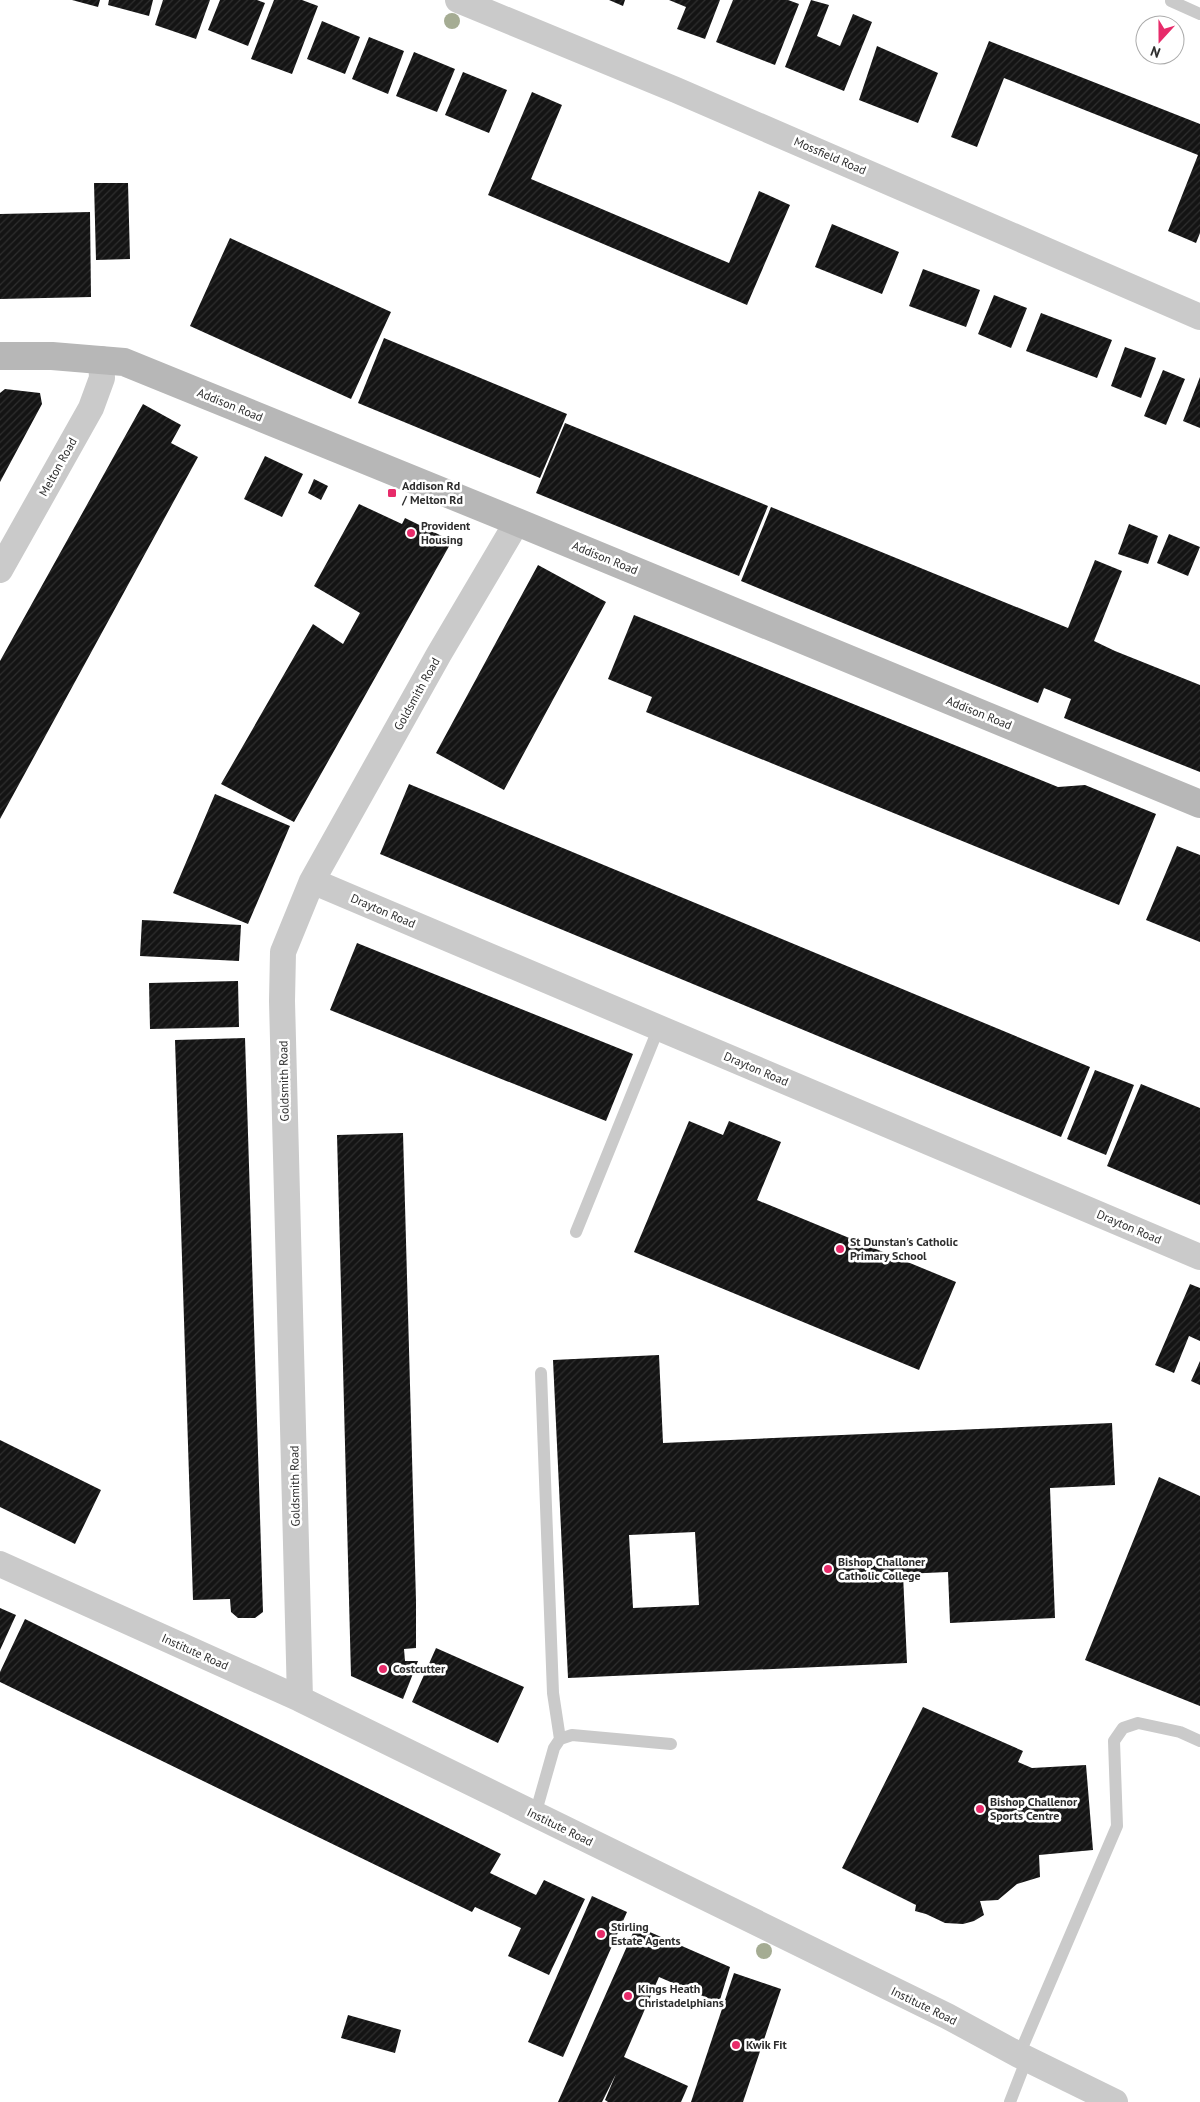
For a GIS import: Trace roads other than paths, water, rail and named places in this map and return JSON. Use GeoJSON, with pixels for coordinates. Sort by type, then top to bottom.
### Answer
{"type":"FeatureCollection","features":[{"type":"Feature","properties":{"kind":"main road","name":"Addison Road"},"geometry":{"type":"LineString","coordinates":[[0,356],[52,356],[124,362],[1200,804]]}},
{"type":"Feature","properties":{"kind":"street","name":"Mossfield Road"},"geometry":{"type":"LineString","coordinates":[[458,0],[676,90],[1200,317]]}},
{"type":"Feature","properties":{"kind":"street","name":"Melton Road"},"geometry":{"type":"LineString","coordinates":[[0,570],[91,408],[102,378],[101,359]]}},
{"type":"Feature","properties":{"kind":"street","name":"Goldsmith Road"},"geometry":{"type":"LineString","coordinates":[[300,1699],[282,1001],[284,952],[312,881],[439,654],[516,522]]}},
{"type":"Feature","properties":{"kind":"street","name":"Drayton Road"},"geometry":{"type":"LineString","coordinates":[[312,881],[1200,1257]]}},
{"type":"Feature","properties":{"kind":"street","name":"Institute Road"},"geometry":{"type":"LineString","coordinates":[[0,1564],[300,1699],[947,2016],[1115,2102]]}},
{"type":"Feature","properties":{"kind":"lane"},"geometry":{"type":"LineString","coordinates":[[1171,1],[1200,14]]}},
{"type":"Feature","properties":{"kind":"lane"},"geometry":{"type":"LineString","coordinates":[[576,1232],[659,1027]]}},
{"type":"Feature","properties":{"kind":"lane"},"geometry":{"type":"LineString","coordinates":[[541,1372],[553,1693],[560,1739]]}},
{"type":"Feature","properties":{"kind":"lane"},"geometry":{"type":"LineString","coordinates":[[1010,2102],[1023,2056],[1117,1826],[1114,1742],[1123,1728],[1138,1723],[1180,1732],[1200,1741]]}},
{"type":"Feature","properties":{"kind":"lane"},"geometry":{"type":"LineString","coordinates":[[535,1815],[554,1748],[560,1739],[572,1735],[671,1744]]}},
{"type":"Feature","properties":{"kind":"place","name":"Addison Rd / Melton Rd"},"geometry":{"type":"Point","coordinates":[392,493]}},
{"type":"Feature","properties":{"kind":"place","name":"Provident Housing"},"geometry":{"type":"Point","coordinates":[411,533]}},
{"type":"Feature","properties":{"kind":"place","name":"St Dunstan's Catholic Primary School"},"geometry":{"type":"Point","coordinates":[840,1249]}},
{"type":"Feature","properties":{"kind":"place","name":"Bishop Challoner Catholic College"},"geometry":{"type":"Point","coordinates":[828,1569]}},
{"type":"Feature","properties":{"kind":"place","name":"Costcutter"},"geometry":{"type":"Point","coordinates":[383,1669]}},
{"type":"Feature","properties":{"kind":"place","name":"Bishop Challenor Sports Centre"},"geometry":{"type":"Point","coordinates":[980,1809]}},
{"type":"Feature","properties":{"kind":"place","name":"Stirling Estate Agents"},"geometry":{"type":"Point","coordinates":[601,1934]}},
{"type":"Feature","properties":{"kind":"place","name":"Kings Heath Christadelphians"},"geometry":{"type":"Point","coordinates":[628,1996]}},
{"type":"Feature","properties":{"kind":"place","name":"Kwik Fit"},"geometry":{"type":"Point","coordinates":[736,2045]}}]}
